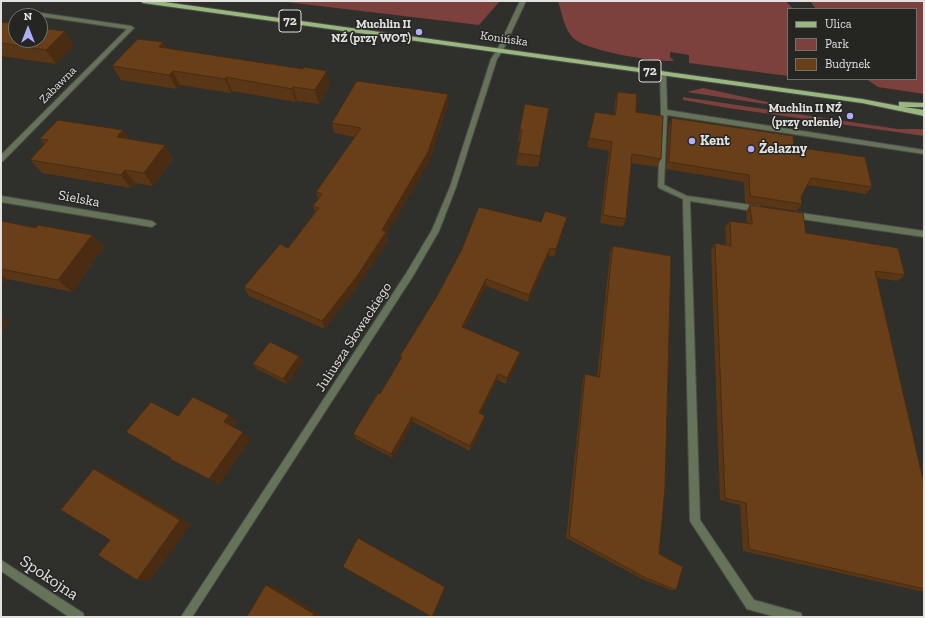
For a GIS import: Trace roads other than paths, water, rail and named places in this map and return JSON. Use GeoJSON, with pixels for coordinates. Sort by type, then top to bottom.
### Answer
{"type":"FeatureCollection","features":[{"type":"Feature","properties":{"kind":"main road","name":"Konińska"},"geometry":{"type":"LineString","coordinates":[[144,1],[862,101],[924,113]]}},
{"type":"Feature","properties":{"kind":"main road","name":"Konińska"},"geometry":{"type":"LineString","coordinates":[[862,101],[924,105]]}},
{"type":"Feature","properties":{"kind":"street","name":"Juliusza Słowackiego"},"geometry":{"type":"LineString","coordinates":[[186,617],[410,274],[435,231],[453,187],[494,59],[500,50],[522,1]]}},
{"type":"Feature","properties":{"kind":"street","name":"Zabawna"},"geometry":{"type":"LineString","coordinates":[[1,159],[131,28],[48,16]]}},
{"type":"Feature","properties":{"kind":"street"},"geometry":{"type":"LineString","coordinates":[[663,73],[664,112],[661,186],[686,198],[770,211]]}},
{"type":"Feature","properties":{"kind":"street"},"geometry":{"type":"LineString","coordinates":[[664,112],[924,152]]}},
{"type":"Feature","properties":{"kind":"street"},"geometry":{"type":"LineString","coordinates":[[686,198],[695,521],[751,605],[797,617]]}},
{"type":"Feature","properties":{"kind":"street","name":"Sielska"},"geometry":{"type":"LineString","coordinates":[[1,199],[152,224]]}},
{"type":"Feature","properties":{"kind":"street"},"geometry":{"type":"LineString","coordinates":[[786,213],[924,234]]}},
{"type":"Feature","properties":{"kind":"street","name":"Spokojna"},"geometry":{"type":"LineString","coordinates":[[1,565],[79,617]]}},
{"type":"Feature","properties":{"kind":"place","name":"Muchlin II NŹ (przy WOT)"},"geometry":{"type":"Point","coordinates":[419,32]}},
{"type":"Feature","properties":{"kind":"place","name":"Muchlin II NŹ (przy orlenie)"},"geometry":{"type":"Point","coordinates":[850,116]}},
{"type":"Feature","properties":{"kind":"place","name":"Kent"},"geometry":{"type":"Point","coordinates":[692,141]}},
{"type":"Feature","properties":{"kind":"place","name":"Żelazny"},"geometry":{"type":"Point","coordinates":[751,149]}}]}
